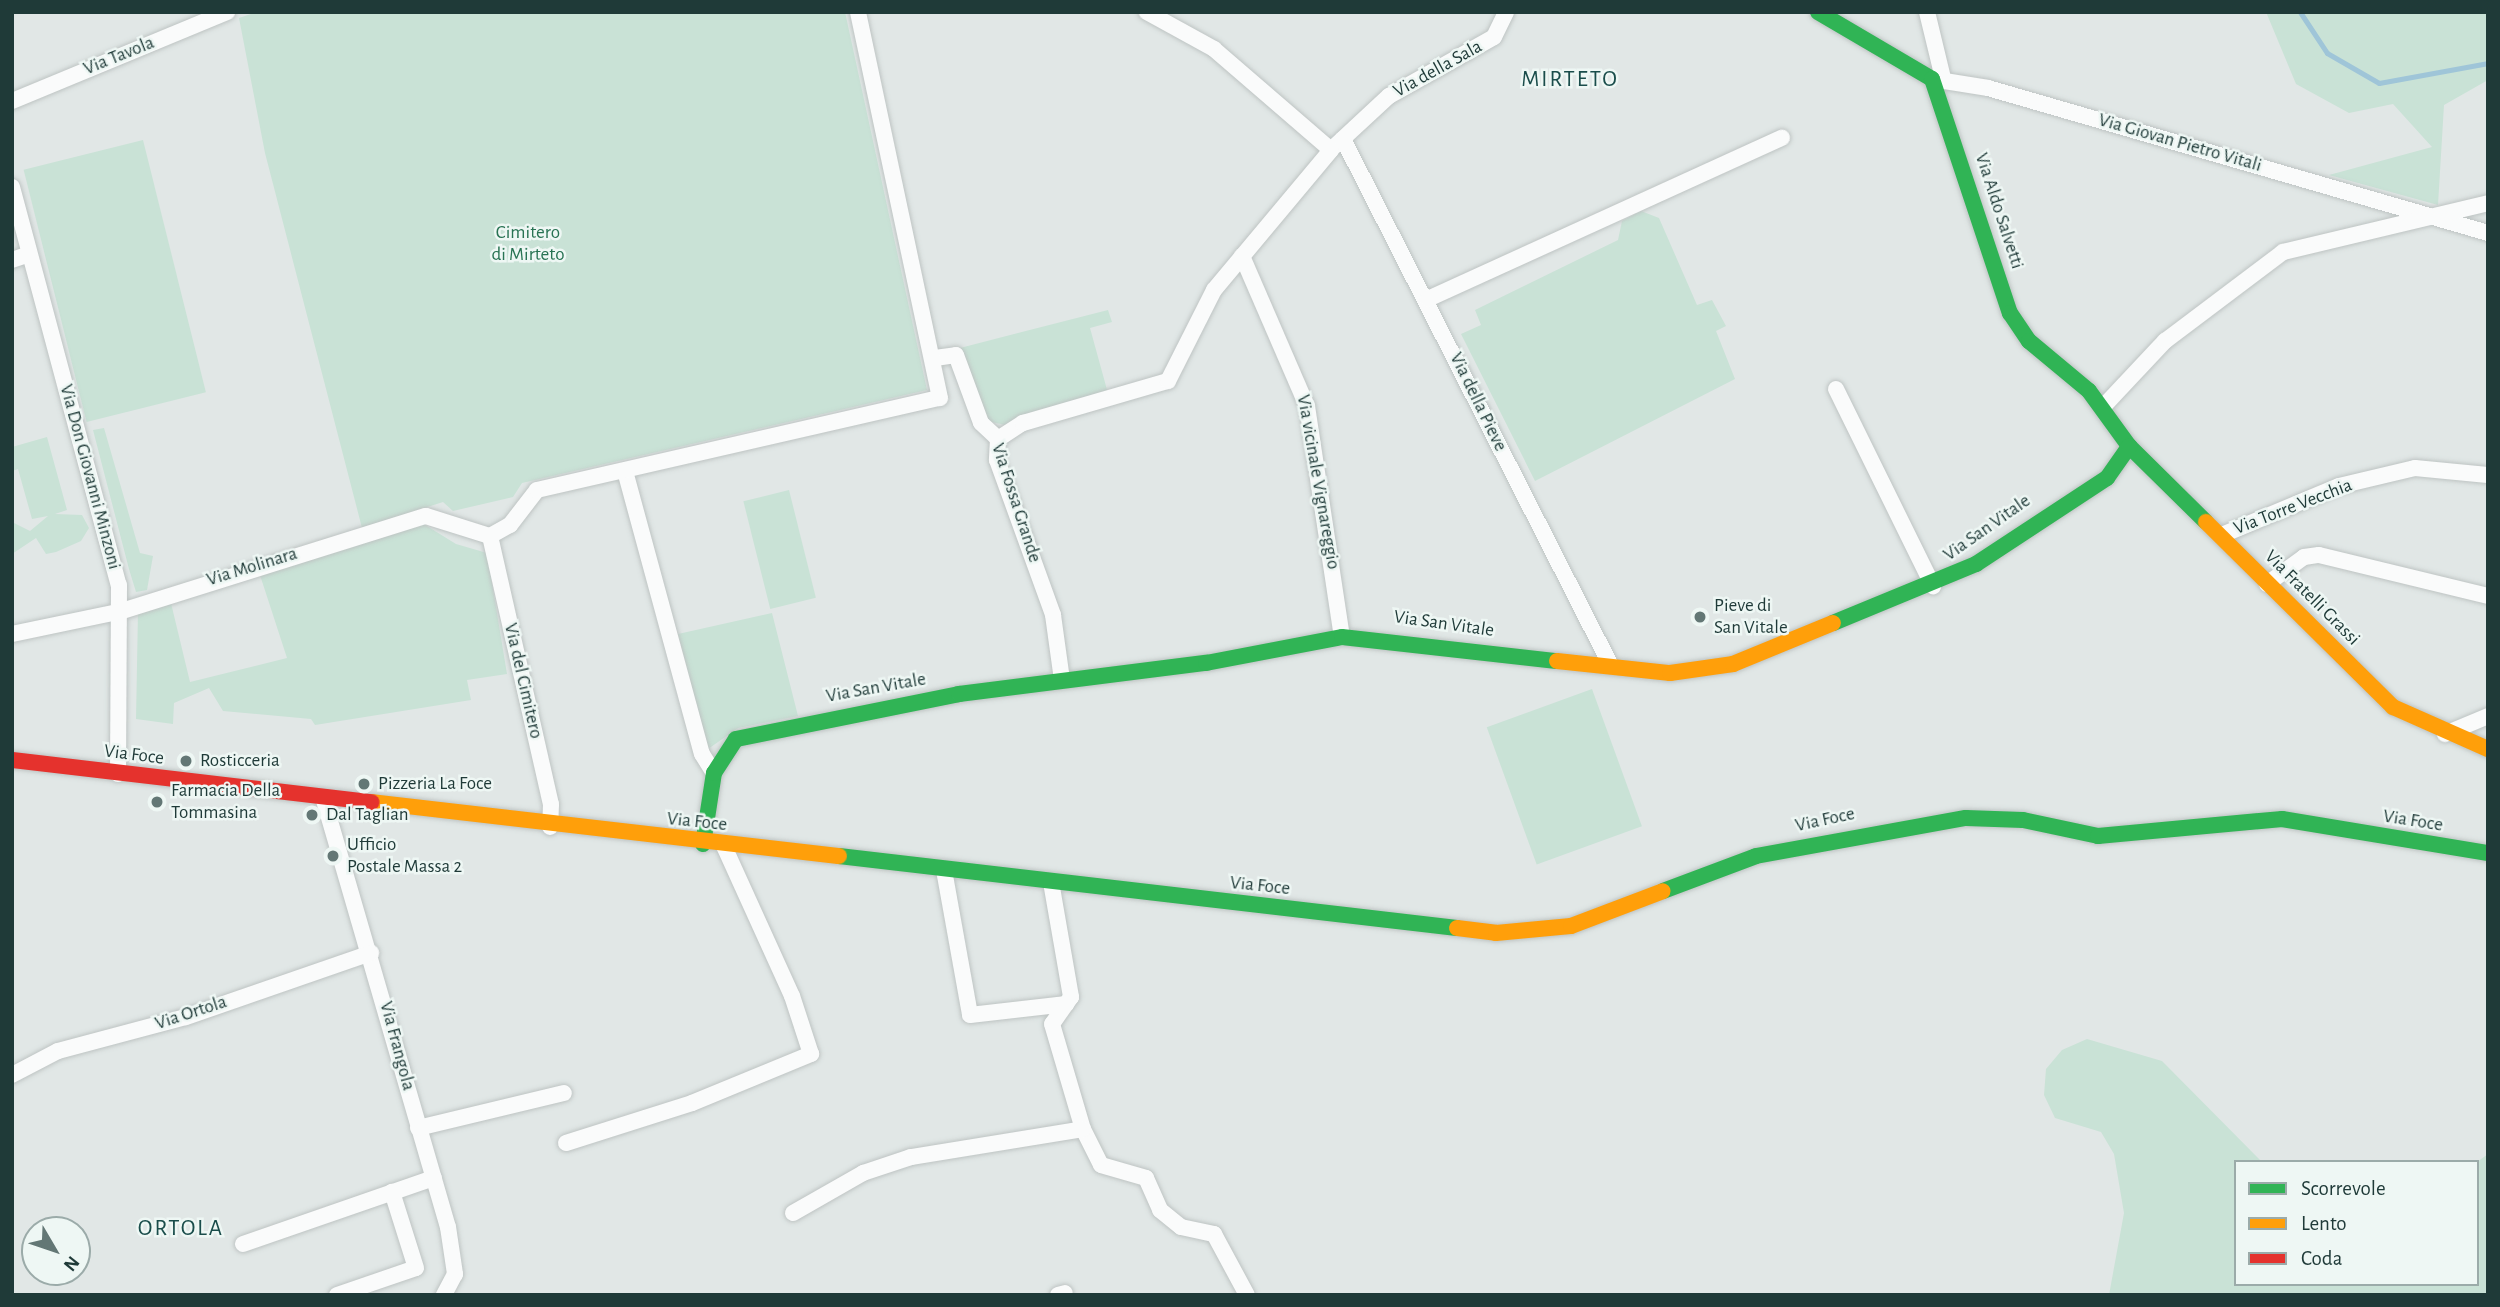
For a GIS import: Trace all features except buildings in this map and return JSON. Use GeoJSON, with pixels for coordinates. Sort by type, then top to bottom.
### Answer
{"type":"FeatureCollection","features":[{"type":"Feature","properties":{"kind":"street","name":"Via Tavola"},"geometry":{"type":"LineString","coordinates":[[12,100],[227,12]]}},
{"type":"Feature","properties":{"kind":"street"},"geometry":{"type":"LineString","coordinates":[[490,536],[510,524],[537,489],[932,403],[942,388],[858,12]]}},
{"type":"Feature","properties":{"kind":"street"},"geometry":{"type":"LineString","coordinates":[[1147,12],[1214,49],[1337,144]]}},
{"type":"Feature","properties":{"kind":"street","name":"Via della Sala"},"geometry":{"type":"LineString","coordinates":[[998,439],[1023,423],[1168,381],[1198,312],[1337,144],[1389,96],[1484,44],[1506,12]]}},
{"type":"Feature","properties":{"kind":"street"},"geometry":{"type":"LineString","coordinates":[[1818,12],[1938,78]]}},
{"type":"Feature","properties":{"kind":"street"},"geometry":{"type":"LineString","coordinates":[[1927,12],[1938,78]]}},
{"type":"Feature","properties":{"kind":"street","name":"Via Giovan Pietro Vitali"},"geometry":{"type":"LineString","coordinates":[[1938,78],[2488,233]]}},
{"type":"Feature","properties":{"kind":"street","name":"Via Aldo Salvetti"},"geometry":{"type":"LineString","coordinates":[[1938,78],[2010,313],[2029,341],[2103,407],[2129,446]]}},
{"type":"Feature","properties":{"kind":"street"},"geometry":{"type":"LineString","coordinates":[[1428,299],[1782,138]]}},
{"type":"Feature","properties":{"kind":"street","name":"Via della Pieve"},"geometry":{"type":"LineString","coordinates":[[1337,144],[1428,299],[1611,666]]}},
{"type":"Feature","properties":{"kind":"street","name":"Via Don Giovanni Minzoni"},"geometry":{"type":"LineString","coordinates":[[12,187],[122,611],[118,774]]}},
{"type":"Feature","properties":{"kind":"street"},"geometry":{"type":"LineString","coordinates":[[2103,407],[2165,341],[2266,261],[2298,247],[2407,226],[2428,214],[2488,203]]}},
{"type":"Feature","properties":{"kind":"street"},"geometry":{"type":"LineString","coordinates":[[12,260],[29,254]]}},
{"type":"Feature","properties":{"kind":"street","name":"Via vicinale Vignareggio"},"geometry":{"type":"LineString","coordinates":[[1242,256],[1307,406],[1342,636]]}},
{"type":"Feature","properties":{"kind":"street","name":"Via Fossa Grande"},"geometry":{"type":"LineString","coordinates":[[935,358],[956,355],[981,423],[998,439],[997,460],[1053,615],[1062,680]]}},
{"type":"Feature","properties":{"kind":"street"},"geometry":{"type":"LineString","coordinates":[[1836,389],[1933,586]]}},
{"type":"Feature","properties":{"kind":"street","name":"Via San Vitale"},"geometry":{"type":"LineString","coordinates":[[703,844],[714,773],[736,739],[764,729],[1062,680],[1206,663],[1342,636],[1670,673],[1733,664],[1866,604],[1933,586],[2107,478],[2129,446]]}},
{"type":"Feature","properties":{"kind":"street","name":"Via Fratelli Grassi"},"geometry":{"type":"LineString","coordinates":[[2129,446],[2393,707],[2445,734],[2488,749]]}},
{"type":"Feature","properties":{"kind":"street","name":"Via Torre Vecchia"},"geometry":{"type":"LineString","coordinates":[[2222,535],[2339,486],[2415,468],[2488,475]]}},
{"type":"Feature","properties":{"kind":"street"},"geometry":{"type":"LineString","coordinates":[[625,471],[702,754],[714,773]]}},
{"type":"Feature","properties":{"kind":"street","name":"Via Molinara"},"geometry":{"type":"LineString","coordinates":[[12,634],[122,611],[426,516],[490,536]]}},
{"type":"Feature","properties":{"kind":"street","name":"Via del Cimitero"},"geometry":{"type":"LineString","coordinates":[[490,536],[551,804],[550,827]]}},
{"type":"Feature","properties":{"kind":"street"},"geometry":{"type":"LineString","coordinates":[[2267,584],[2304,557],[2319,555],[2488,596]]}},
{"type":"Feature","properties":{"kind":"street"},"geometry":{"type":"LineString","coordinates":[[2445,734],[2488,716]]}},
{"type":"Feature","properties":{"kind":"street","name":"Via Foce"},"geometry":{"type":"LineString","coordinates":[[12,760],[550,827],[1541,933],[1628,908],[1756,856],[1966,818],[2023,820],[2098,836],[2282,819],[2488,853]]}},
{"type":"Feature","properties":{"kind":"street","name":"Via Frangola"},"geometry":{"type":"LineString","coordinates":[[323,797],[371,953],[455,1258],[456,1275],[444,1295]]}},
{"type":"Feature","properties":{"kind":"street"},"geometry":{"type":"LineString","coordinates":[[566,1143],[692,1103],[810,1054],[792,996],[724,846]]}},
{"type":"Feature","properties":{"kind":"street"},"geometry":{"type":"LineString","coordinates":[[944,870],[970,1015],[1066,1004]]}},
{"type":"Feature","properties":{"kind":"street"},"geometry":{"type":"LineString","coordinates":[[1051,882],[1071,997],[1052,1024],[1083,1129],[1101,1166],[1146,1178],[1160,1210],[1181,1227],[1214,1234],[1247,1295]]}},
{"type":"Feature","properties":{"kind":"street","name":"Via Ortola"},"geometry":{"type":"LineString","coordinates":[[12,1075],[58,1051],[186,1017],[273,984],[371,953]]}},
{"type":"Feature","properties":{"kind":"street"},"geometry":{"type":"LineString","coordinates":[[418,1128],[564,1093]]}},
{"type":"Feature","properties":{"kind":"street"},"geometry":{"type":"LineString","coordinates":[[793,1213],[863,1173],[911,1157],[1083,1129]]}},
{"type":"Feature","properties":{"kind":"street"},"geometry":{"type":"LineString","coordinates":[[243,1244],[434,1178]]}},
{"type":"Feature","properties":{"kind":"street"},"geometry":{"type":"LineString","coordinates":[[337,1295],[416,1268],[392,1192]]}},
{"type":"Feature","properties":{"kind":"green space","name":"Cimitero di Mirteto"},"geometry":{"type":"Polygon","coordinates":[[[257,12],[845,12],[927,390],[522,483],[513,497],[453,511],[443,502],[362,528],[265,153],[239,18],[257,12]]]}},
{"type":"Feature","properties":{"kind":"green space"},"geometry":{"type":"Polygon","coordinates":[[[2266,12],[2488,12],[2488,80],[2444,105],[2438,205],[2329,175],[2432,147],[2393,104],[2349,113],[2296,84],[2266,12]]]}},
{"type":"Feature","properties":{"kind":"green space"},"geometry":{"type":"Polygon","coordinates":[[[143,140],[206,392],[87,422],[24,170],[143,140]]]}},
{"type":"Feature","properties":{"kind":"green space"},"geometry":{"type":"Polygon","coordinates":[[[1641,211],[1659,218],[1697,305],[1712,300],[1726,326],[1716,331],[1735,379],[1535,481],[1461,334],[1481,325],[1475,310],[1618,240],[1622,221],[1641,211]]]}},
{"type":"Feature","properties":{"kind":"green space"},"geometry":{"type":"Polygon","coordinates":[[[1108,310],[1112,322],[1090,328],[1109,397],[1005,425],[987,421],[960,348],[1108,310]]]}},
{"type":"Feature","properties":{"kind":"green space"},"geometry":{"type":"Polygon","coordinates":[[[104,428],[140,553],[153,556],[147,590],[136,592],[129,569],[93,430],[104,428]]]}},
{"type":"Feature","properties":{"kind":"green space"},"geometry":{"type":"Polygon","coordinates":[[[47,437],[67,510],[55,514],[82,515],[89,528],[81,541],[56,552],[46,554],[36,538],[12,554],[12,522],[30,531],[48,516],[32,519],[18,469],[12,471],[12,447],[47,437]]]}},
{"type":"Feature","properties":{"kind":"green space"},"geometry":{"type":"Polygon","coordinates":[[[789,490],[816,598],[770,609],[743,501],[789,490]]]}},
{"type":"Feature","properties":{"kind":"green space"},"geometry":{"type":"Polygon","coordinates":[[[422,523],[456,544],[487,553],[507,674],[467,680],[471,700],[315,725],[311,719],[223,711],[209,688],[174,703],[173,724],[136,719],[138,611],[170,599],[190,682],[287,658],[259,572],[422,523]]]}},
{"type":"Feature","properties":{"kind":"green space"},"geometry":{"type":"Polygon","coordinates":[[[772,613],[798,716],[738,728],[708,749],[678,634],[772,613]]]}},
{"type":"Feature","properties":{"kind":"green space"},"geometry":{"type":"Polygon","coordinates":[[[1592,689],[1642,826],[1537,865],[1487,727],[1592,689]]]}},
{"type":"Feature","properties":{"kind":"green space"},"geometry":{"type":"Polygon","coordinates":[[[2087,1039],[2162,1061],[2260,1160],[2234,1160],[2234,1286],[2479,1286],[2479,1161],[2488,1154],[2488,1295],[2109,1295],[2124,1213],[2114,1154],[2101,1132],[2055,1118],[2044,1095],[2046,1069],[2062,1050],[2087,1039]]]}},
{"type":"Feature","properties":{"kind":"waterway"},"geometry":{"type":"LineString","coordinates":[[2300,12],[2327,53],[2379,83],[2488,63]]}},
{"type":"Feature","properties":{"kind":"traffic: fast"},"geometry":{"type":"LineString","coordinates":[[1818,12],[1932,79],[2010,313],[2029,341],[2089,391],[2129,446],[2206,522]]}},
{"type":"Feature","properties":{"kind":"traffic: fast"},"geometry":{"type":"LineString","coordinates":[[1833,623],[1976,564],[2107,478],[2129,446]]}},
{"type":"Feature","properties":{"kind":"traffic: fast"},"geometry":{"type":"LineString","coordinates":[[703,844],[714,773],[736,739],[959,694],[1206,663],[1342,637],[1557,661]]}},
{"type":"Feature","properties":{"kind":"traffic: fast"},"geometry":{"type":"LineString","coordinates":[[1663,891],[1756,856],[1966,818],[2023,820],[2098,836],[2282,819],[2488,853]]}},
{"type":"Feature","properties":{"kind":"traffic: fast"},"geometry":{"type":"LineString","coordinates":[[839,856],[1457,928]]}},
{"type":"Feature","properties":{"kind":"traffic: slow"},"geometry":{"type":"LineString","coordinates":[[2206,522],[2393,707],[2488,749]]}},
{"type":"Feature","properties":{"kind":"traffic: slow"},"geometry":{"type":"LineString","coordinates":[[1557,661],[1670,673],[1733,664],[1833,623]]}},
{"type":"Feature","properties":{"kind":"traffic: slow"},"geometry":{"type":"LineString","coordinates":[[372,802],[839,856]]}},
{"type":"Feature","properties":{"kind":"traffic: slow"},"geometry":{"type":"LineString","coordinates":[[1457,928],[1496,933],[1571,926],[1663,891]]}},
{"type":"Feature","properties":{"kind":"traffic: jam"},"geometry":{"type":"LineString","coordinates":[[12,760],[372,802]]}},
{"type":"Feature","properties":{"kind":"place","name":"Pieve di San Vitale"},"geometry":{"type":"Point","coordinates":[1700,617]}},
{"type":"Feature","properties":{"kind":"place","name":"Rosticceria"},"geometry":{"type":"Point","coordinates":[186,761]}},
{"type":"Feature","properties":{"kind":"place","name":"Pizzeria La Foce"},"geometry":{"type":"Point","coordinates":[364,784]}},
{"type":"Feature","properties":{"kind":"place","name":"Farmacia Della Tommasina"},"geometry":{"type":"Point","coordinates":[157,802]}},
{"type":"Feature","properties":{"kind":"place","name":"Dal Taglian"},"geometry":{"type":"Point","coordinates":[312,815]}},
{"type":"Feature","properties":{"kind":"place","name":"Ufficio Postale Massa 2"},"geometry":{"type":"Point","coordinates":[333,856]}},
{"type":"Feature","properties":{"kind":"district","name":"MIRTETO"},"geometry":{"type":"Point","coordinates":[1570,80]}},
{"type":"Feature","properties":{"kind":"district","name":"ORTOLA"},"geometry":{"type":"Point","coordinates":[181,1229]}}]}
